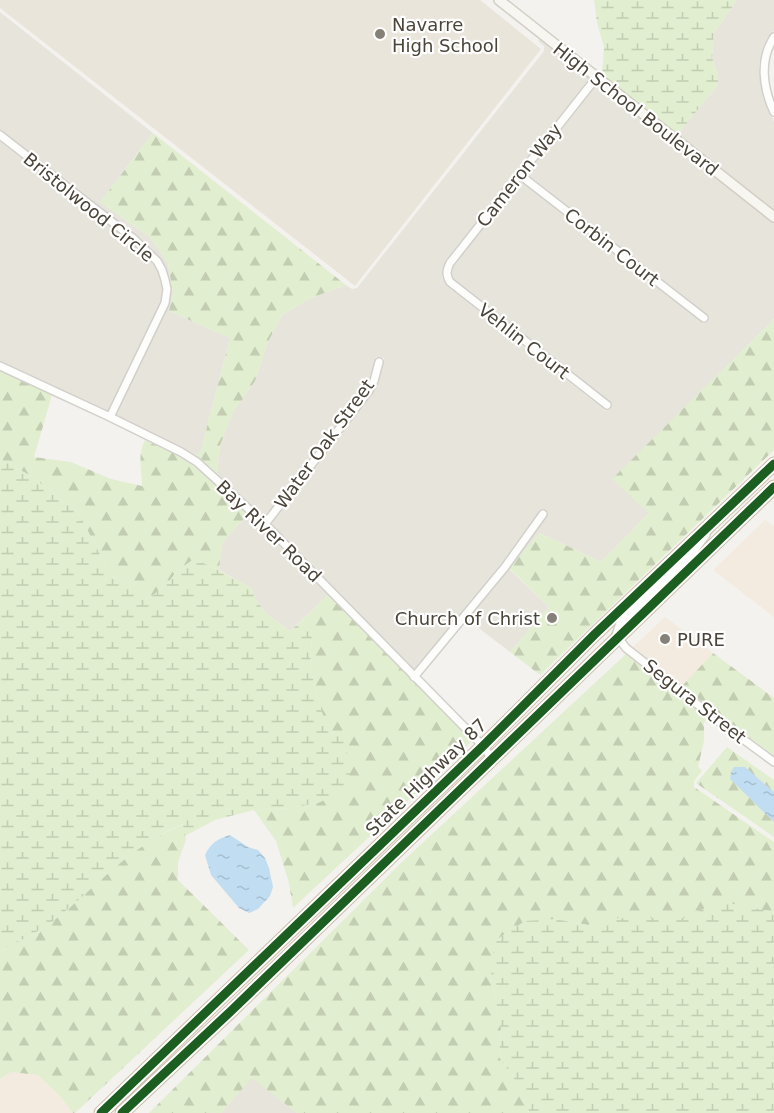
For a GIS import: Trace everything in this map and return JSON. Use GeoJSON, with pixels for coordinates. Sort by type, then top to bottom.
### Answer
{"type":"FeatureCollection","features":[{"type":"Feature","properties":{"kind":"highway","name":"State Highway 87"},"geometry":{"type":"LineString","coordinates":[[100,1113],[774,464]]}},
{"type":"Feature","properties":{"kind":"highway"},"geometry":{"type":"LineString","coordinates":[[122,1113],[774,487]]}},
{"type":"Feature","properties":{"kind":"street","name":"High School Boulevard"},"geometry":{"type":"LineString","coordinates":[[499,0],[774,217]]}},
{"type":"Feature","properties":{"kind":"street"},"geometry":{"type":"LineString","coordinates":[[774,37],[766,52],[763,66],[767,93],[774,112]]}},
{"type":"Feature","properties":{"kind":"street","name":"Cameron Way"},"geometry":{"type":"LineString","coordinates":[[446,274],[450,263],[596,78]]}},
{"type":"Feature","properties":{"kind":"street","name":"Bristolwood Circle"},"geometry":{"type":"LineString","coordinates":[[0,135],[135,240],[157,261],[162,270],[167,289],[165,303],[110,417]]}},
{"type":"Feature","properties":{"kind":"street","name":"Corbin Court"},"geometry":{"type":"LineString","coordinates":[[520,175],[704,318]]}},
{"type":"Feature","properties":{"kind":"street","name":"Vehlin Court"},"geometry":{"type":"LineString","coordinates":[[446,274],[450,282],[607,405]]}},
{"type":"Feature","properties":{"kind":"street","name":"Water Oak Street"},"geometry":{"type":"LineString","coordinates":[[265,524],[368,392],[374,381],[379,362]]}},
{"type":"Feature","properties":{"kind":"street","name":"Bay River Road"},"geometry":{"type":"LineString","coordinates":[[0,366],[110,417],[197,462],[265,524],[483,746],[492,759]]}},
{"type":"Feature","properties":{"kind":"street"},"geometry":{"type":"LineString","coordinates":[[618,638],[616,635],[620,623],[694,551],[723,513]]}},
{"type":"Feature","properties":{"kind":"street"},"geometry":{"type":"LineString","coordinates":[[414,677],[505,567],[543,514]]}},
{"type":"Feature","properties":{"kind":"street","name":"Segura Street"},"geometry":{"type":"LineString","coordinates":[[618,638],[626,648],[774,762]]}},
{"type":"Feature","properties":{"kind":"shaded area"},"geometry":{"type":"Polygon","coordinates":[[[0,0],[480,0],[541,49],[355,286],[0,8],[0,0]]]}},
{"type":"Feature","properties":{"kind":"shaded area"},"geometry":{"type":"Polygon","coordinates":[[[737,0],[774,0],[774,30],[762,51],[759,65],[763,94],[774,122],[774,211],[677,135],[718,85],[718,74],[712,58],[714,33],[737,0]]]}},
{"type":"Feature","properties":{"kind":"shaded area"},"geometry":{"type":"Polygon","coordinates":[[[0,12],[153,133],[100,202],[150,237],[168,263],[173,294],[169,311],[230,338],[201,450],[197,455],[115,415],[169,303],[170,278],[160,258],[137,236],[0,130],[0,12]]]}},
{"type":"Feature","properties":{"kind":"shaded area"},"geometry":{"type":"Polygon","coordinates":[[[540,39],[590,79],[447,261],[442,270],[442,278],[447,286],[606,411],[612,404],[453,279],[451,274],[453,265],[520,181],[704,324],[709,318],[526,173],[596,84],[774,223],[774,319],[613,479],[649,513],[601,562],[540,533],[509,569],[549,607],[510,652],[467,619],[508,569],[548,513],[542,508],[501,564],[414,671],[270,524],[371,394],[378,381],[384,358],[376,357],[370,380],[364,390],[265,518],[217,473],[220,445],[233,412],[255,381],[267,344],[282,315],[311,298],[346,285],[352,289],[357,288],[544,51],[544,46],[538,41],[540,39]]]}},
{"type":"Feature","properties":{"kind":"shaded area"},"geometry":{"type":"Polygon","coordinates":[[[0,141],[132,243],[158,272],[163,290],[161,302],[108,411],[0,361],[0,141]]]}},
{"type":"Feature","properties":{"kind":"shaded area"},"geometry":{"type":"Polygon","coordinates":[[[248,514],[328,595],[290,631],[265,613],[255,599],[251,588],[219,570],[222,543],[248,514]]]}},
{"type":"Feature","properties":{"kind":"shaded area"},"geometry":{"type":"Polygon","coordinates":[[[765,520],[774,526],[774,617],[713,570],[765,520]]]}},
{"type":"Feature","properties":{"kind":"shaded area"},"geometry":{"type":"Polygon","coordinates":[[[665,617],[713,653],[682,686],[633,647],[665,617]]]}},
{"type":"Feature","properties":{"kind":"shaded area"},"geometry":{"type":"Polygon","coordinates":[[[11,1072],[38,1075],[60,1096],[73,1113],[0,1113],[0,1079],[11,1072]]]}},
{"type":"Feature","properties":{"kind":"shaded area"},"geometry":{"type":"Polygon","coordinates":[[[252,1077],[297,1113],[221,1113],[252,1077]]]}},
{"type":"Feature","properties":{"kind":"green space"},"geometry":{"type":"Polygon","coordinates":[[[594,0],[737,0],[714,33],[712,58],[718,74],[718,85],[677,135],[602,76],[604,47],[597,23],[594,0]]]}},
{"type":"Feature","properties":{"kind":"green space"},"geometry":{"type":"Polygon","coordinates":[[[153,133],[346,285],[311,298],[282,315],[267,344],[255,381],[233,413],[220,445],[217,473],[200,458],[187,451],[197,455],[201,450],[230,338],[169,311],[173,294],[168,263],[150,237],[100,202],[153,133]]]}},
{"type":"Feature","properties":{"kind":"green space"},"geometry":{"type":"Polygon","coordinates":[[[774,319],[774,450],[540,675],[510,652],[549,607],[509,568],[540,533],[601,562],[649,513],[612,479],[774,319]]]}},
{"type":"Feature","properties":{"kind":"green space"},"geometry":{"type":"Polygon","coordinates":[[[0,371],[52,395],[34,457],[71,462],[111,479],[142,486],[141,457],[145,440],[171,452],[202,472],[248,514],[222,543],[219,570],[194,559],[177,571],[167,584],[147,600],[110,574],[78,512],[31,476],[0,459],[0,371]]]}},
{"type":"Feature","properties":{"kind":"green space"},"geometry":{"type":"Polygon","coordinates":[[[0,459],[31,476],[78,512],[110,574],[147,600],[167,584],[177,571],[194,559],[252,588],[262,608],[290,631],[300,622],[312,632],[310,668],[327,731],[342,737],[351,766],[347,790],[318,803],[289,808],[254,810],[215,820],[185,836],[183,824],[164,833],[130,855],[53,921],[0,950],[0,459]]]}},
{"type":"Feature","properties":{"kind":"green space"},"geometry":{"type":"Polygon","coordinates":[[[328,595],[472,741],[293,908],[289,883],[276,841],[254,810],[289,808],[318,803],[342,739],[327,731],[310,668],[312,632],[300,622],[328,595]]]}},
{"type":"Feature","properties":{"kind":"green space"},"geometry":{"type":"Polygon","coordinates":[[[713,653],[774,698],[774,756],[682,686],[713,653]]]}},
{"type":"Feature","properties":{"kind":"green space"},"geometry":{"type":"Polygon","coordinates":[[[626,654],[708,718],[704,723],[704,741],[698,767],[702,771],[694,781],[694,787],[774,842],[774,912],[719,902],[685,918],[620,918],[588,925],[555,919],[491,978],[501,1028],[499,1057],[517,1083],[530,1113],[297,1113],[252,1078],[221,1113],[149,1113],[402,862],[626,654]]]}},
{"type":"Feature","properties":{"kind":"green space"},"geometry":{"type":"Polygon","coordinates":[[[727,747],[774,780],[774,837],[696,783],[727,747]]]}},
{"type":"Feature","properties":{"kind":"green space"},"geometry":{"type":"Polygon","coordinates":[[[184,824],[186,840],[178,862],[178,880],[249,950],[75,1113],[38,1075],[11,1072],[0,1079],[0,950],[53,921],[123,859],[152,840],[184,824]]]}},
{"type":"Feature","properties":{"kind":"green space"},"geometry":{"type":"Polygon","coordinates":[[[719,901],[774,912],[774,1113],[530,1113],[517,1083],[499,1057],[501,1028],[491,978],[494,941],[525,921],[555,919],[588,925],[620,918],[685,918],[719,901]]]}},
{"type":"Feature","properties":{"kind":"water"},"geometry":{"type":"Polygon","coordinates":[[[734,767],[745,767],[774,792],[774,822],[730,779],[734,767]]]}},
{"type":"Feature","properties":{"kind":"water"},"geometry":{"type":"Polygon","coordinates":[[[230,835],[248,847],[258,850],[265,858],[269,868],[273,887],[270,896],[258,909],[249,913],[239,908],[211,875],[205,855],[215,842],[230,835]]]}},
{"type":"Feature","properties":{"kind":"cycle path"},"geometry":{"type":"LineString","coordinates":[[101,1113],[483,746],[595,634],[774,464]]}},
{"type":"Feature","properties":{"kind":"cycle path"},"geometry":{"type":"LineString","coordinates":[[122,1113],[231,1011],[774,487]]}},
{"type":"Feature","properties":{"kind":"place","name":"Navarre High School"},"geometry":{"type":"Point","coordinates":[380,34]}},
{"type":"Feature","properties":{"kind":"place","name":"Church of Christ"},"geometry":{"type":"Point","coordinates":[552,618]}},
{"type":"Feature","properties":{"kind":"place","name":"PURE"},"geometry":{"type":"Point","coordinates":[665,639]}}]}
